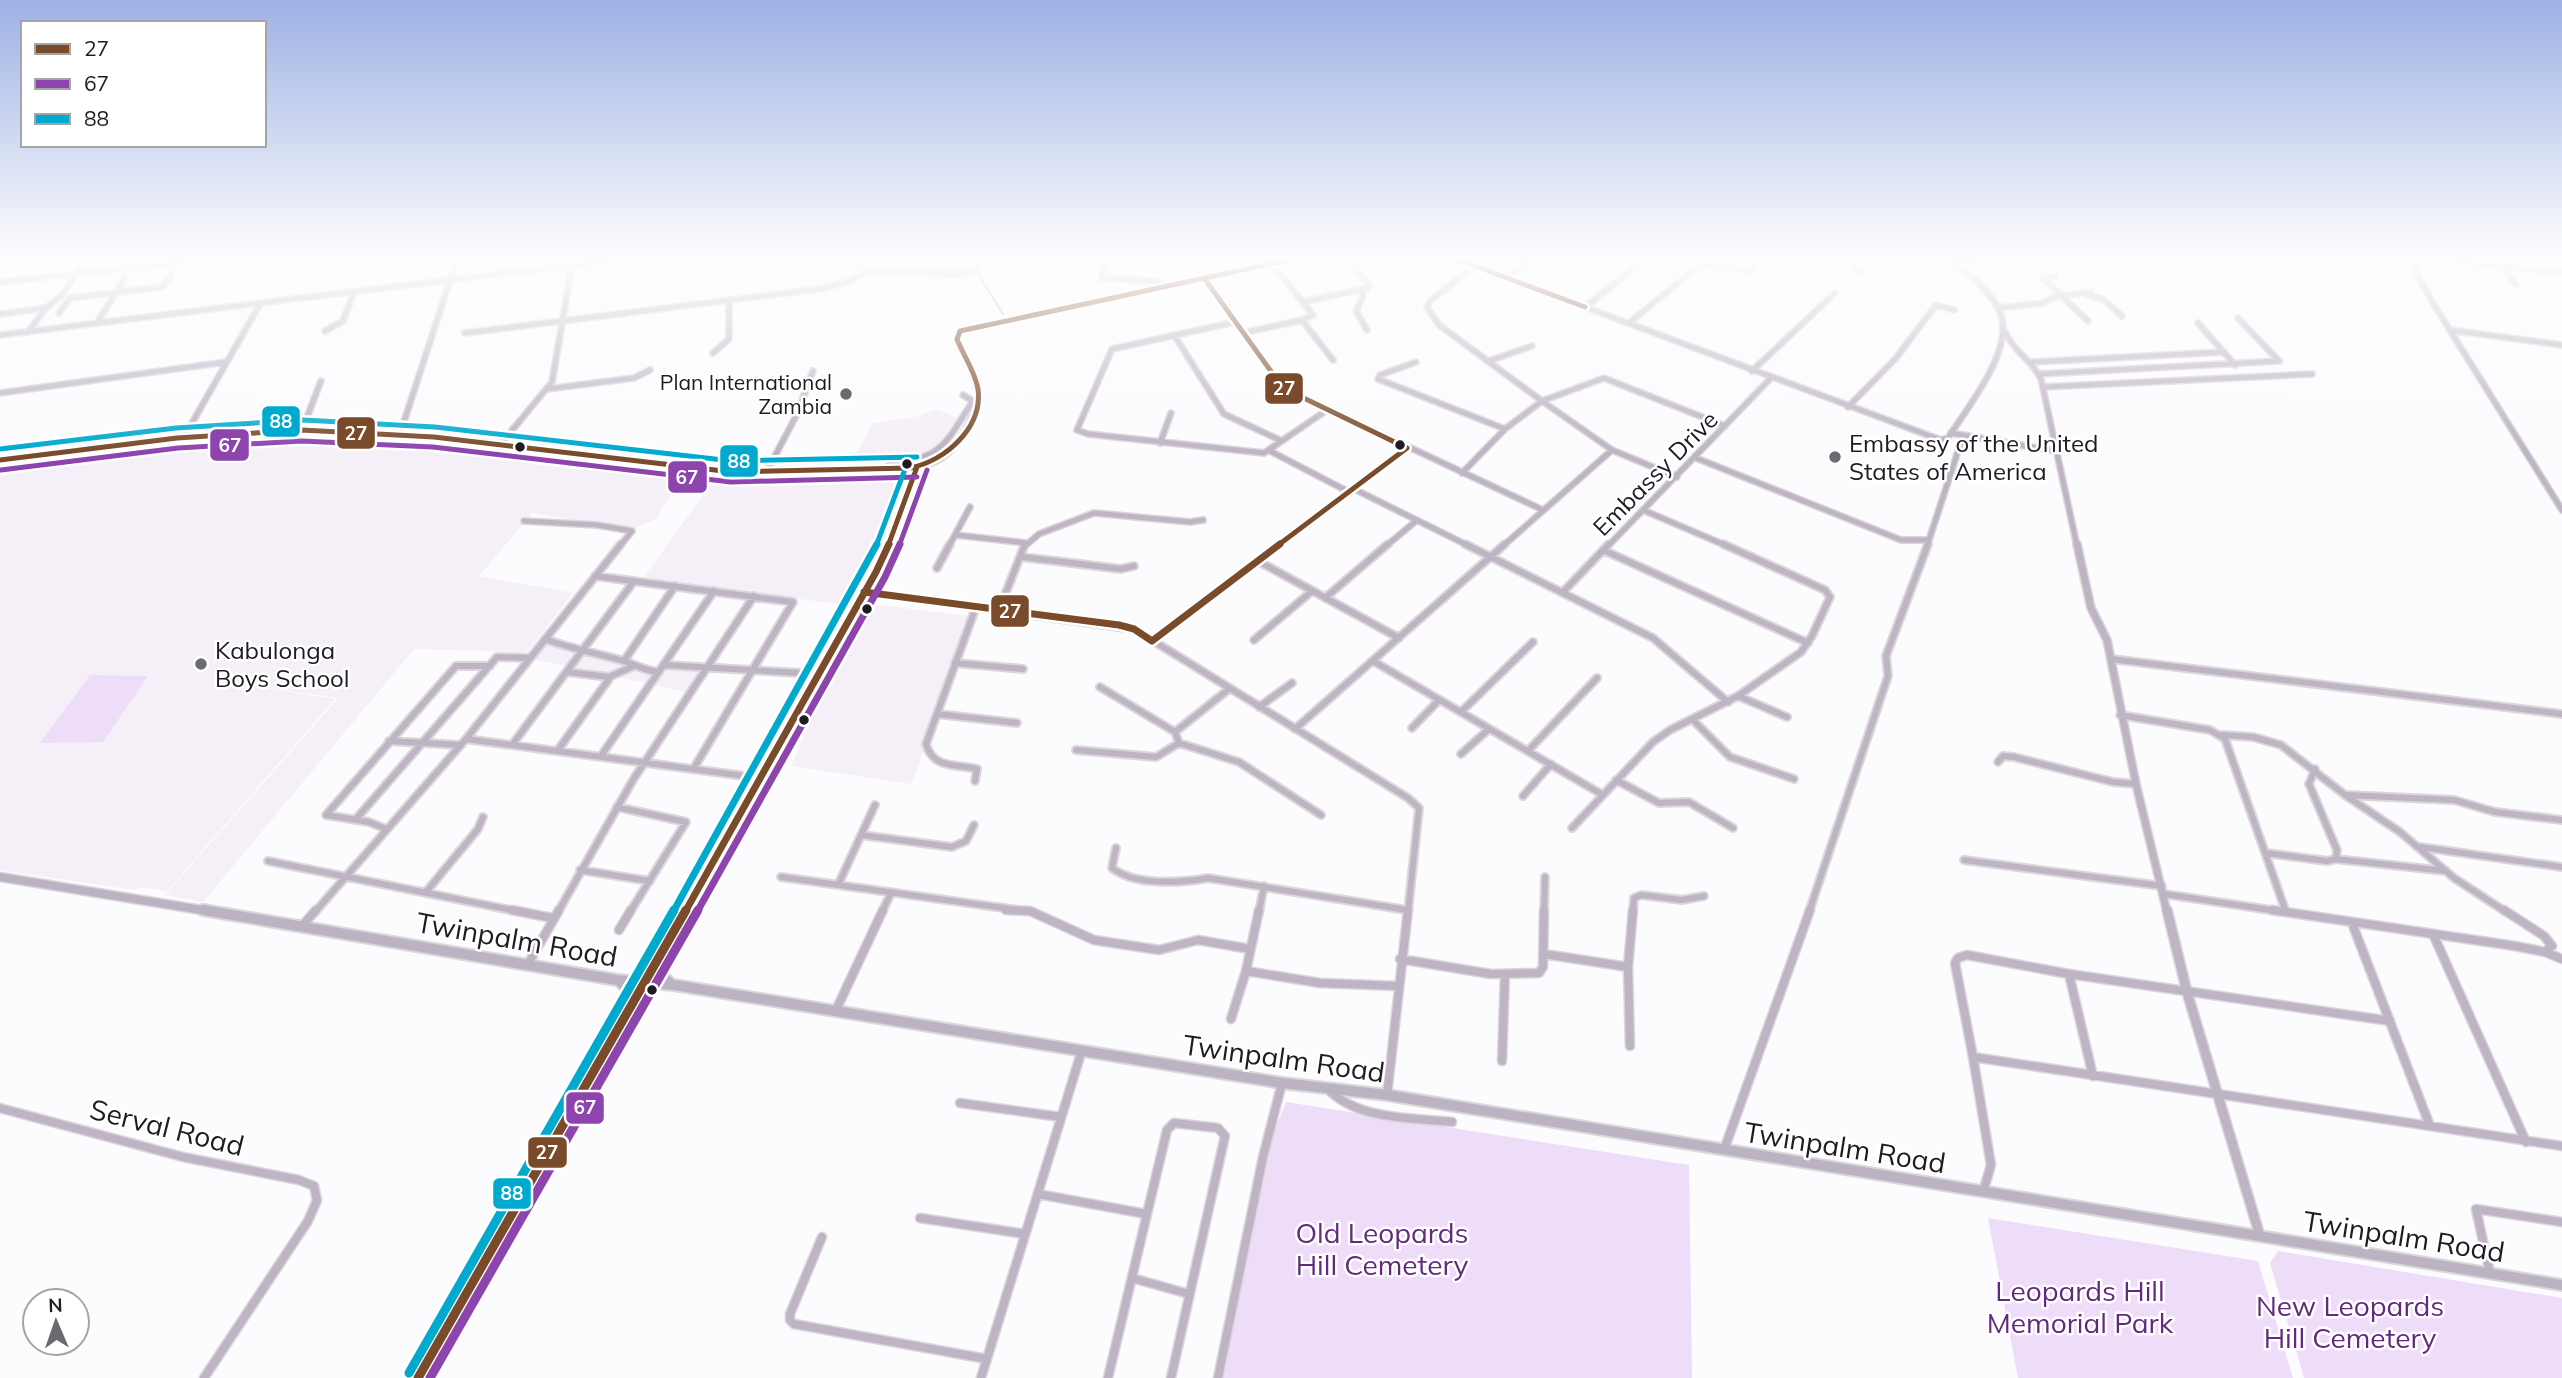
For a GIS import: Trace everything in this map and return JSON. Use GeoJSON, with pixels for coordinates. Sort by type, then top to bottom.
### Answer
{"type":"FeatureCollection","features":[{"type":"Feature","properties":{"kind":"main road"},"geometry":{"type":"LineString","coordinates":[[0,460],[184,437],[302,430],[400,435],[692,468],[766,472],[917,467],[947,454],[967,424],[977,402],[977,389],[957,339],[960,331],[978,323]]}},
{"type":"Feature","properties":{"kind":"main road"},"geometry":{"type":"LineString","coordinates":[[418,1378],[633,1005],[864,592],[896,529],[917,467]]}},
{"type":"Feature","properties":{"kind":"main road","name":"Twinpalm Road"},"geometry":{"type":"LineString","coordinates":[[0,877],[617,980],[674,985],[836,1010],[1282,1083],[1387,1095],[1983,1193],[2562,1284]]}},
{"type":"Feature","properties":{"kind":"main road"},"geometry":{"type":"LineString","coordinates":[[658,960],[661,975],[674,985]]}},
{"type":"Feature","properties":{"kind":"main road"},"geometry":{"type":"LineString","coordinates":[[617,980],[629,990],[633,1005]]}},
{"type":"Feature","properties":{"kind":"street"},"geometry":{"type":"LineString","coordinates":[[28,331],[34,323]]}},
{"type":"Feature","properties":{"kind":"street"},"geometry":{"type":"LineString","coordinates":[[0,335],[94,323]]}},
{"type":"Feature","properties":{"kind":"street"},"geometry":{"type":"LineString","coordinates":[[184,437],[249,323]]}},
{"type":"Feature","properties":{"kind":"street"},"geometry":{"type":"LineString","coordinates":[[325,331],[339,323]]}},
{"type":"Feature","properties":{"kind":"street"},"geometry":{"type":"LineString","coordinates":[[400,435],[437,323]]}},
{"type":"Feature","properties":{"kind":"street"},"geometry":{"type":"LineString","coordinates":[[465,333],[544,323]]}},
{"type":"Feature","properties":{"kind":"street"},"geometry":{"type":"LineString","coordinates":[[499,446],[547,389],[554,373],[563,323]]}},
{"type":"Feature","properties":{"kind":"street"},"geometry":{"type":"LineString","coordinates":[[713,353],[729,339],[729,323]]}},
{"type":"Feature","properties":{"kind":"street"},"geometry":{"type":"LineString","coordinates":[[1225,323],[1112,349],[1076,427],[1080,432],[1088,434],[1270,452],[1491,556],[1653,638],[1728,702]]}},
{"type":"Feature","properties":{"kind":"street"},"geometry":{"type":"LineString","coordinates":[[1237,323],[1283,388],[1543,510]]}},
{"type":"Feature","properties":{"kind":"street"},"geometry":{"type":"LineString","coordinates":[[1244,333],[1287,323]]}},
{"type":"Feature","properties":{"kind":"street"},"geometry":{"type":"LineString","coordinates":[[1304,323],[1332,360]]}},
{"type":"Feature","properties":{"kind":"street"},"geometry":{"type":"LineString","coordinates":[[1363,323],[1367,330]]}},
{"type":"Feature","properties":{"kind":"street"},"geometry":{"type":"LineString","coordinates":[[1438,323],[1612,450],[1677,477]]}},
{"type":"Feature","properties":{"kind":"street"},"geometry":{"type":"LineString","coordinates":[[1630,323],[1937,440],[1945,440],[1951,433],[2001,346],[2005,332]]}},
{"type":"Feature","properties":{"kind":"street"},"geometry":{"type":"LineString","coordinates":[[1752,371],[1803,323]]}},
{"type":"Feature","properties":{"kind":"street"},"geometry":{"type":"LineString","coordinates":[[1848,407],[1896,358],[1922,323]]}},
{"type":"Feature","properties":{"kind":"street"},"geometry":{"type":"LineString","coordinates":[[2004,323],[2005,332],[2014,347],[2031,362],[2043,387],[2091,608],[2107,640],[2120,715],[2187,992],[2260,1236]]}},
{"type":"Feature","properties":{"kind":"street"},"geometry":{"type":"LineString","coordinates":[[2197,323],[2235,365]]}},
{"type":"Feature","properties":{"kind":"street"},"geometry":{"type":"LineString","coordinates":[[2039,374],[2279,361],[2243,323]]}},
{"type":"Feature","properties":{"kind":"street"},"geometry":{"type":"LineString","coordinates":[[2446,323],[2562,510]]}},
{"type":"Feature","properties":{"kind":"street"},"geometry":{"type":"LineString","coordinates":[[2450,330],[2562,345]]}},
{"type":"Feature","properties":{"kind":"street"},"geometry":{"type":"LineString","coordinates":[[1174,335],[1224,414],[1282,441]]}},
{"type":"Feature","properties":{"kind":"street"},"geometry":{"type":"LineString","coordinates":[[1489,361],[1532,346]]}},
{"type":"Feature","properties":{"kind":"street"},"geometry":{"type":"LineString","coordinates":[[2001,346],[2014,347]]}},
{"type":"Feature","properties":{"kind":"street"},"geometry":{"type":"LineString","coordinates":[[2031,362],[2224,352]]}},
{"type":"Feature","properties":{"kind":"street"},"geometry":{"type":"LineString","coordinates":[[0,393],[226,362]]}},
{"type":"Feature","properties":{"kind":"street"},"geometry":{"type":"LineString","coordinates":[[1416,362],[1380,375],[1378,379],[1505,429]]}},
{"type":"Feature","properties":{"kind":"street"},"geometry":{"type":"LineString","coordinates":[[547,389],[634,377],[650,370]]}},
{"type":"Feature","properties":{"kind":"street"},"geometry":{"type":"LineString","coordinates":[[766,472],[797,414],[814,371]]}},
{"type":"Feature","properties":{"kind":"street"},"geometry":{"type":"LineString","coordinates":[[2043,387],[2312,374]]}},
{"type":"Feature","properties":{"kind":"street"},"geometry":{"type":"LineString","coordinates":[[1462,473],[1505,429],[1542,401],[1596,379],[1604,378],[1725,426]]}},
{"type":"Feature","properties":{"kind":"street","name":"Embassy Drive"},"geometry":{"type":"LineString","coordinates":[[1563,592],[1771,378]]}},
{"type":"Feature","properties":{"kind":"street"},"geometry":{"type":"LineString","coordinates":[[302,430],[321,381]]}},
{"type":"Feature","properties":{"kind":"street"},"geometry":{"type":"LineString","coordinates":[[889,464],[918,461],[944,445],[973,401],[963,395]]}},
{"type":"Feature","properties":{"kind":"street"},"geometry":{"type":"LineString","coordinates":[[1270,452],[1327,410]]}},
{"type":"Feature","properties":{"kind":"street"},"geometry":{"type":"LineString","coordinates":[[1160,443],[1171,413]]}},
{"type":"Feature","properties":{"kind":"street"},"geometry":{"type":"LineString","coordinates":[[1951,433],[2055,451]]}},
{"type":"Feature","properties":{"kind":"street"},"geometry":{"type":"LineString","coordinates":[[1724,1150],[1828,860],[1888,676],[1886,656],[1964,436]]}},
{"type":"Feature","properties":{"kind":"street"},"geometry":{"type":"LineString","coordinates":[[1153,640],[1407,448]]}},
{"type":"Feature","properties":{"kind":"street"},"geometry":{"type":"LineString","coordinates":[[1295,729],[1612,450]]}},
{"type":"Feature","properties":{"kind":"street"},"geometry":{"type":"LineString","coordinates":[[1696,457],[1901,540],[1928,540]]}},
{"type":"Feature","properties":{"kind":"street"},"geometry":{"type":"LineString","coordinates":[[937,568],[970,507]]}},
{"type":"Feature","properties":{"kind":"street"},"geometry":{"type":"LineString","coordinates":[[1572,828],[1653,742],[1728,702],[1786,663],[1808,643],[1830,597],[1825,590],[1643,510]]}},
{"type":"Feature","properties":{"kind":"street"},"geometry":{"type":"LineString","coordinates":[[999,610],[1026,543],[1038,534],[1094,513],[1190,522],[1203,520]]}},
{"type":"Feature","properties":{"kind":"street"},"geometry":{"type":"LineString","coordinates":[[302,926],[463,742],[631,530],[524,521]]}},
{"type":"Feature","properties":{"kind":"street"},"geometry":{"type":"LineString","coordinates":[[1325,598],[1416,521]]}},
{"type":"Feature","properties":{"kind":"street"},"geometry":{"type":"LineString","coordinates":[[956,535],[1026,543]]}},
{"type":"Feature","properties":{"kind":"street"},"geometry":{"type":"LineString","coordinates":[[1603,550],[1808,643]]}},
{"type":"Feature","properties":{"kind":"street"},"geometry":{"type":"LineString","coordinates":[[1022,557],[1121,569],[1134,566]]}},
{"type":"Feature","properties":{"kind":"street"},"geometry":{"type":"LineString","coordinates":[[1258,561],[1399,638]]}},
{"type":"Feature","properties":{"kind":"street"},"geometry":{"type":"LineString","coordinates":[[595,576],[789,600],[793,604],[751,669],[694,768]]}},
{"type":"Feature","properties":{"kind":"street"},"geometry":{"type":"LineString","coordinates":[[512,745],[634,581]]}},
{"type":"Feature","properties":{"kind":"street"},"geometry":{"type":"LineString","coordinates":[[624,661],[675,586]]}},
{"type":"Feature","properties":{"kind":"street"},"geometry":{"type":"LineString","coordinates":[[601,756],[714,591]]}},
{"type":"Feature","properties":{"kind":"street"},"geometry":{"type":"LineString","coordinates":[[1254,640],[1312,591]]}},
{"type":"Feature","properties":{"kind":"street"},"geometry":{"type":"LineString","coordinates":[[864,592],[1134,629],[1408,798],[1419,808],[1400,959],[1387,1095]]}},
{"type":"Feature","properties":{"kind":"street"},"geometry":{"type":"LineString","coordinates":[[527,964],[617,807],[754,596]]}},
{"type":"Feature","properties":{"kind":"street"},"geometry":{"type":"LineString","coordinates":[[975,781],[977,769],[936,762],[928,752],[926,744],[976,607]]}},
{"type":"Feature","properties":{"kind":"street"},"geometry":{"type":"LineString","coordinates":[[545,639],[582,652],[659,672]]}},
{"type":"Feature","properties":{"kind":"street"},"geometry":{"type":"LineString","coordinates":[[1461,712],[1533,642]]}},
{"type":"Feature","properties":{"kind":"street"},"geometry":{"type":"LineString","coordinates":[[356,819],[499,656],[529,658]]}},
{"type":"Feature","properties":{"kind":"street"},"geometry":{"type":"LineString","coordinates":[[2111,659],[2562,713]]}},
{"type":"Feature","properties":{"kind":"street"},"geometry":{"type":"LineString","coordinates":[[1373,661],[1603,795]]}},
{"type":"Feature","properties":{"kind":"street"},"geometry":{"type":"LineString","coordinates":[[955,663],[1023,669]]}},
{"type":"Feature","properties":{"kind":"street"},"geometry":{"type":"LineString","coordinates":[[664,665],[818,674]]}},
{"type":"Feature","properties":{"kind":"street"},"geometry":{"type":"LineString","coordinates":[[386,829],[356,819],[326,815],[456,666],[490,666]]}},
{"type":"Feature","properties":{"kind":"street"},"geometry":{"type":"LineString","coordinates":[[567,672],[608,678],[619,676],[634,666]]}},
{"type":"Feature","properties":{"kind":"street"},"geometry":{"type":"LineString","coordinates":[[558,750],[608,678]]}},
{"type":"Feature","properties":{"kind":"street"},"geometry":{"type":"LineString","coordinates":[[1528,751],[1597,678]]}},
{"type":"Feature","properties":{"kind":"street"},"geometry":{"type":"LineString","coordinates":[[1259,707],[1292,683]]}},
{"type":"Feature","properties":{"kind":"street"},"geometry":{"type":"LineString","coordinates":[[1100,687],[1175,732],[1179,743]]}},
{"type":"Feature","properties":{"kind":"street"},"geometry":{"type":"LineString","coordinates":[[1175,732],[1228,689]]}},
{"type":"Feature","properties":{"kind":"street"},"geometry":{"type":"LineString","coordinates":[[1738,696],[1787,717]]}},
{"type":"Feature","properties":{"kind":"street"},"geometry":{"type":"LineString","coordinates":[[1412,728],[1439,700]]}},
{"type":"Feature","properties":{"kind":"street"},"geometry":{"type":"LineString","coordinates":[[937,714],[1017,723]]}},
{"type":"Feature","properties":{"kind":"street"},"geometry":{"type":"LineString","coordinates":[[2120,715],[2210,730],[2222,735],[2253,737],[2281,745],[2345,795],[2392,826],[2446,871],[2544,936],[2552,946],[2546,952]]}},
{"type":"Feature","properties":{"kind":"street"},"geometry":{"type":"LineString","coordinates":[[1692,719],[1730,757],[1794,779]]}},
{"type":"Feature","properties":{"kind":"street"},"geometry":{"type":"LineString","coordinates":[[1461,754],[1489,729]]}},
{"type":"Feature","properties":{"kind":"street"},"geometry":{"type":"LineString","coordinates":[[2222,735],[2227,742],[2286,912]]}},
{"type":"Feature","properties":{"kind":"street"},"geometry":{"type":"LineString","coordinates":[[389,741],[512,745],[760,778]]}},
{"type":"Feature","properties":{"kind":"street"},"geometry":{"type":"LineString","coordinates":[[1076,750],[1156,757],[1179,743]]}},
{"type":"Feature","properties":{"kind":"street"},"geometry":{"type":"LineString","coordinates":[[1179,743],[1239,762],[1321,815]]}},
{"type":"Feature","properties":{"kind":"street"},"geometry":{"type":"LineString","coordinates":[[1998,762],[2003,756],[2014,757],[2113,782],[2136,784]]}},
{"type":"Feature","properties":{"kind":"street"},"geometry":{"type":"LineString","coordinates":[[1523,796],[1551,764]]}},
{"type":"Feature","properties":{"kind":"street"},"geometry":{"type":"LineString","coordinates":[[2315,769],[2309,785],[2337,850],[2336,859]]}},
{"type":"Feature","properties":{"kind":"street"},"geometry":{"type":"LineString","coordinates":[[1616,780],[1660,803],[1689,802],[1733,828]]}},
{"type":"Feature","properties":{"kind":"street"},"geometry":{"type":"LineString","coordinates":[[2345,795],[2455,800],[2495,812],[2562,820]]}},
{"type":"Feature","properties":{"kind":"street"},"geometry":{"type":"LineString","coordinates":[[838,885],[875,805]]}},
{"type":"Feature","properties":{"kind":"street"},"geometry":{"type":"LineString","coordinates":[[617,807],[686,820],[619,930]]}},
{"type":"Feature","properties":{"kind":"street"},"geometry":{"type":"LineString","coordinates":[[426,892],[478,829],[483,817]]}},
{"type":"Feature","properties":{"kind":"street"},"geometry":{"type":"LineString","coordinates":[[861,835],[952,847],[966,841],[974,825]]}},
{"type":"Feature","properties":{"kind":"street"},"geometry":{"type":"LineString","coordinates":[[2418,847],[2562,867]]}},
{"type":"Feature","properties":{"kind":"street"},"geometry":{"type":"LineString","coordinates":[[1116,848],[1112,868],[1121,874],[1177,884],[1208,878],[1407,910]]}},
{"type":"Feature","properties":{"kind":"street"},"geometry":{"type":"LineString","coordinates":[[2266,853],[2446,871]]}},
{"type":"Feature","properties":{"kind":"street"},"geometry":{"type":"LineString","coordinates":[[1964,860],[2546,952],[2562,959]]}},
{"type":"Feature","properties":{"kind":"street"},"geometry":{"type":"LineString","coordinates":[[268,861],[552,918]]}},
{"type":"Feature","properties":{"kind":"street"},"geometry":{"type":"LineString","coordinates":[[580,870],[650,881]]}},
{"type":"Feature","properties":{"kind":"street"},"geometry":{"type":"LineString","coordinates":[[781,877],[1030,911],[1094,940],[1159,950],[1198,940],[1250,948]]}},
{"type":"Feature","properties":{"kind":"street"},"geometry":{"type":"LineString","coordinates":[[1400,959],[1506,974],[1528,976],[1539,973],[1543,967],[1544,954],[1545,877]]}},
{"type":"Feature","properties":{"kind":"street"},"geometry":{"type":"LineString","coordinates":[[1231,1019],[1265,886]]}},
{"type":"Feature","properties":{"kind":"street"},"geometry":{"type":"LineString","coordinates":[[836,1010],[891,893]]}},
{"type":"Feature","properties":{"kind":"street"},"geometry":{"type":"LineString","coordinates":[[1630,1046],[1628,967],[1634,898],[1642,895],[1682,901],[1704,896]]}},
{"type":"Feature","properties":{"kind":"street"},"geometry":{"type":"LineString","coordinates":[[2352,923],[2430,1126]]}},
{"type":"Feature","properties":{"kind":"street"},"geometry":{"type":"LineString","coordinates":[[2433,934],[2526,1142]]}},
{"type":"Feature","properties":{"kind":"street"},"geometry":{"type":"LineString","coordinates":[[1544,954],[1628,967]]}},
{"type":"Feature","properties":{"kind":"street"},"geometry":{"type":"LineString","coordinates":[[1983,1193],[1991,1165],[1955,963],[1958,958],[1967,955],[2069,974],[2390,1021]]}},
{"type":"Feature","properties":{"kind":"street"},"geometry":{"type":"LineString","coordinates":[[1245,971],[1320,983],[1398,986]]}},
{"type":"Feature","properties":{"kind":"street"},"geometry":{"type":"LineString","coordinates":[[1502,1061],[1506,974]]}},
{"type":"Feature","properties":{"kind":"street"},"geometry":{"type":"LineString","coordinates":[[2069,974],[2093,1076]]}},
{"type":"Feature","properties":{"kind":"street"},"geometry":{"type":"LineString","coordinates":[[981,1378],[1082,1050]]}},
{"type":"Feature","properties":{"kind":"street"},"geometry":{"type":"LineString","coordinates":[[1973,1057],[2562,1146]]}},
{"type":"Feature","properties":{"kind":"street"},"geometry":{"type":"LineString","coordinates":[[1217,1378],[1282,1083]]}},
{"type":"Feature","properties":{"kind":"street"},"geometry":{"type":"LineString","coordinates":[[1327,1088],[1332,1098],[1354,1108],[1452,1122]]}},
{"type":"Feature","properties":{"kind":"street"},"geometry":{"type":"LineString","coordinates":[[960,1103],[1061,1117]]}},
{"type":"Feature","properties":{"kind":"street","name":"Serval Road"},"geometry":{"type":"LineString","coordinates":[[0,1108],[183,1157],[299,1180],[314,1186],[318,1195],[308,1220],[204,1378]]}},
{"type":"Feature","properties":{"kind":"street"},"geometry":{"type":"LineString","coordinates":[[1108,1378],[1167,1130],[1174,1123],[1181,1122],[1223,1130],[1225,1136],[1171,1378]]}},
{"type":"Feature","properties":{"kind":"street"},"geometry":{"type":"LineString","coordinates":[[1038,1194],[1146,1214]]}},
{"type":"Feature","properties":{"kind":"street"},"geometry":{"type":"LineString","coordinates":[[2490,1273],[2476,1209],[2562,1222]]}},
{"type":"Feature","properties":{"kind":"street"},"geometry":{"type":"LineString","coordinates":[[920,1217],[1025,1234]]}},
{"type":"Feature","properties":{"kind":"street"},"geometry":{"type":"LineString","coordinates":[[822,1237],[790,1314],[790,1320],[794,1324],[987,1359]]}},
{"type":"Feature","properties":{"kind":"street"},"geometry":{"type":"LineString","coordinates":[[1132,1278],[1189,1294]]}},
{"type":"Feature","properties":{"kind":"shaded area"},"geometry":{"type":"Polygon","coordinates":[[[937,409],[957,418],[940,447],[923,455],[855,456],[873,423],[916,417],[937,409]]]}},
{"type":"Feature","properties":{"kind":"shaded area","name":"Kabulonga Boys School"},"geometry":{"type":"Polygon","coordinates":[[[274,438],[395,443],[499,454],[573,464],[572,467],[679,480],[656,519],[633,529],[532,513],[479,576],[573,593],[527,652],[414,649],[203,902],[165,895],[338,698],[182,676],[335,699],[167,891],[143,887],[134,890],[0,870],[0,466],[158,447],[274,438]]]}},
{"type":"Feature","properties":{"kind":"shaded area"},"geometry":{"type":"Polygon","coordinates":[[[903,475],[882,538],[844,605],[644,577],[715,479],[903,475]]]}},
{"type":"Feature","properties":{"kind":"shaded area"},"geometry":{"type":"Polygon","coordinates":[[[870,604],[968,616],[912,784],[791,766],[811,719],[808,718],[870,604]]]}},
{"type":"Feature","properties":{"kind":"shaded area"},"geometry":{"type":"Polygon","coordinates":[[[545,639],[659,672],[664,665],[707,667],[691,693],[529,658],[545,639]]]}},
{"type":"Feature","properties":{"kind":"green space"},"geometry":{"type":"Polygon","coordinates":[[[90,675],[148,676],[103,742],[40,743],[90,675]]]}},
{"type":"Feature","properties":{"kind":"green space","name":"Old Leopards Hill Cemetery"},"geometry":{"type":"Polygon","coordinates":[[[1286,1102],[1689,1165],[1692,1378],[1221,1378],[1272,1137],[1286,1102]]]}},
{"type":"Feature","properties":{"kind":"green space","name":"Leopards Hill Memorial Park"},"geometry":{"type":"Polygon","coordinates":[[[1988,1218],[2258,1261],[2293,1378],[2018,1378],[1988,1218]]]}},
{"type":"Feature","properties":{"kind":"green space","name":"New Leopards Hill Cemetery"},"geometry":{"type":"Polygon","coordinates":[[[2278,1251],[2562,1298],[2562,1378],[2304,1378],[2270,1263],[2278,1251]]]}},
{"type":"Feature","properties":{"kind":"transit line","name":"27"},"geometry":{"type":"LineString","coordinates":[[0,460],[177,438],[302,430],[434,437],[732,472],[910,468],[942,457],[967,428],[976,409],[978,391],[957,339],[960,331],[996,323]]}},
{"type":"Feature","properties":{"kind":"transit line","name":"27"},"geometry":{"type":"LineString","coordinates":[[1237,323],[1283,388],[1407,448]]}},
{"type":"Feature","properties":{"kind":"transit line","name":"88"},"geometry":{"type":"LineString","coordinates":[[0,449],[176,428],[303,420],[435,427],[732,461],[917,457]]}},
{"type":"Feature","properties":{"kind":"transit line","name":"67"},"geometry":{"type":"LineString","coordinates":[[1,470],[178,448],[302,441],[433,447],[731,482],[917,477]]}},
{"type":"Feature","properties":{"kind":"transit line","name":"27"},"geometry":{"type":"LineString","coordinates":[[1152,641],[1407,448]]}},
{"type":"Feature","properties":{"kind":"transit line","name":"88"},"geometry":{"type":"LineString","coordinates":[[409,1373],[649,955],[867,567],[886,525],[907,464]]}},
{"type":"Feature","properties":{"kind":"transit line","name":"27"},"geometry":{"type":"LineString","coordinates":[[418,1378],[658,960],[876,572],[896,529],[917,467]]}},
{"type":"Feature","properties":{"kind":"transit line","name":"67"},"geometry":{"type":"LineString","coordinates":[[430,1378],[885,577],[906,532],[927,470]]}},
{"type":"Feature","properties":{"kind":"transit line","name":"27"},"geometry":{"type":"LineString","coordinates":[[864,592],[1119,625],[1134,629],[1152,641]]}},
{"type":"Feature","properties":{"kind":"place","name":"Plan International Zambia"},"geometry":{"type":"Point","coordinates":[846,394]}},
{"type":"Feature","properties":{"kind":"place","name":"Embassy of the United States of America"},"geometry":{"type":"Point","coordinates":[1835,457]}},
{"type":"Feature","properties":{"kind":"place","name":"Kabulonga Boys School"},"geometry":{"type":"Point","coordinates":[201,664]}}]}
